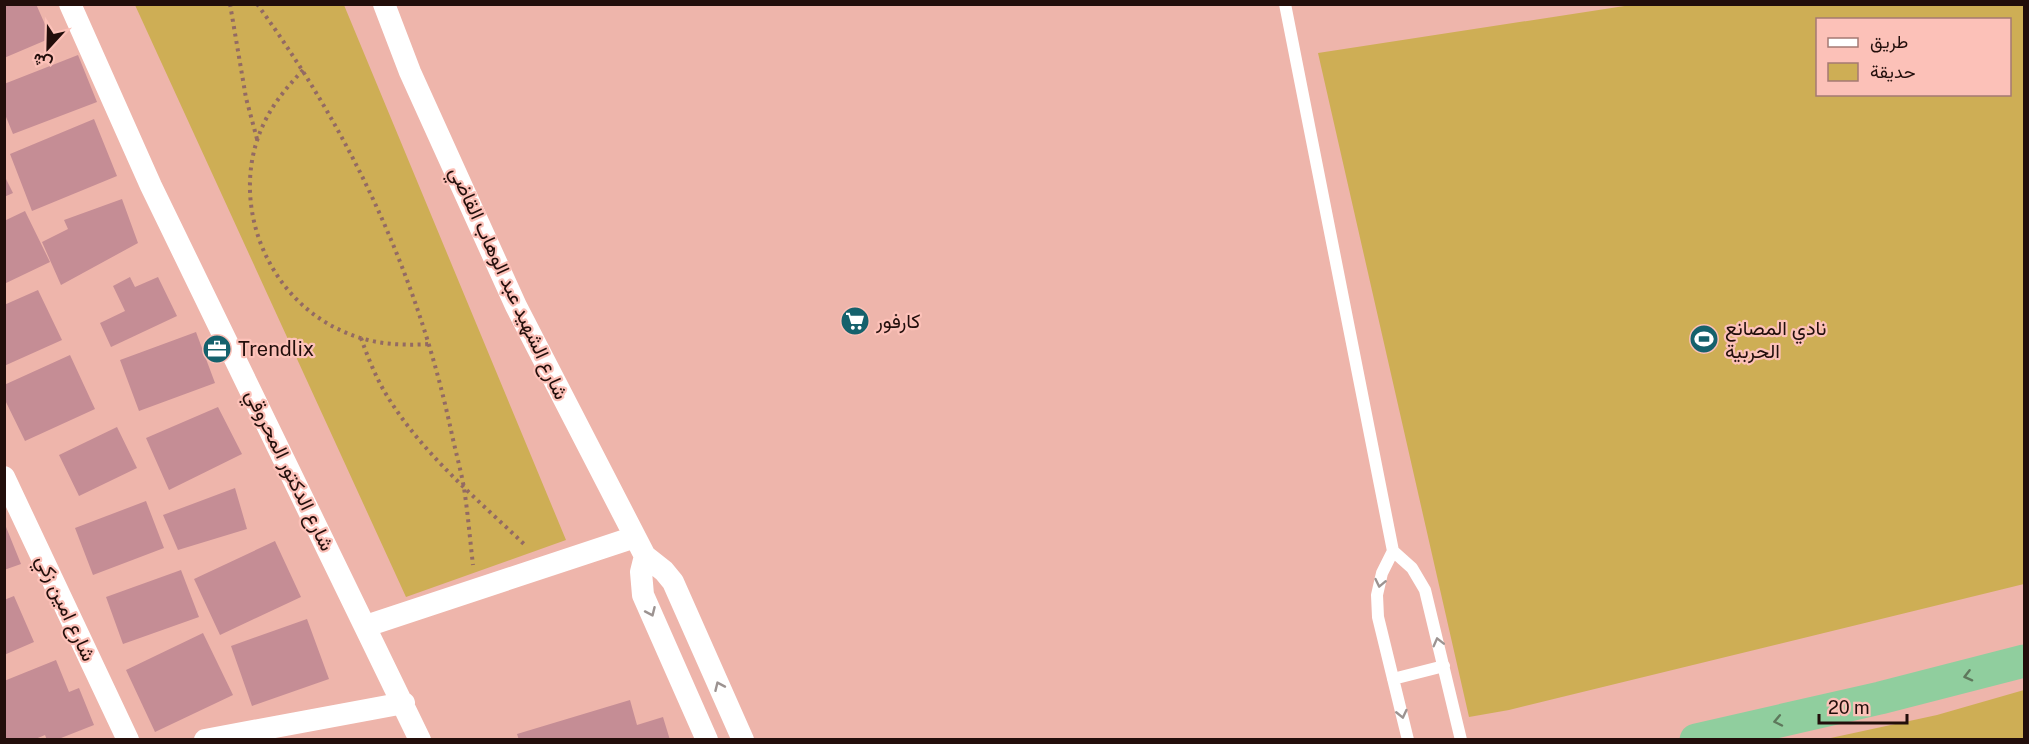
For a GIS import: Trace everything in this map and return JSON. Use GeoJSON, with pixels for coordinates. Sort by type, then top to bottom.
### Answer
{"type":"FeatureCollection","features":[{"type":"Feature","properties":{"kind":"highway"},"geometry":{"type":"LineString","coordinates":[[1696,740],[1880,698],[2025,661]]}},
{"type":"Feature","properties":{"kind":"street","name":"شارع الدكتور المحروقي"},"geometry":{"type":"LineString","coordinates":[[70,4],[151,186],[420,740]]}},
{"type":"Feature","properties":{"kind":"street","name":"شارع الشهيد عبد الوهاب القاضي"},"geometry":{"type":"LineString","coordinates":[[384,4],[410,72],[516,306],[640,547],[673,582],[743,740]]}},
{"type":"Feature","properties":{"kind":"street","name":"شارع امين زكي"},"geometry":{"type":"LineString","coordinates":[[4,477],[128,740]]}},
{"type":"Feature","properties":{"kind":"street"},"geometry":{"type":"LineString","coordinates":[[366,626],[548,566],[640,547],[640,572],[644,595],[707,740]]}},
{"type":"Feature","properties":{"kind":"street"},"geometry":{"type":"LineString","coordinates":[[206,740],[404,704]]}},
{"type":"Feature","properties":{"kind":"lane"},"geometry":{"type":"LineString","coordinates":[[1285,4],[1393,551],[1412,568],[1425,590],[1461,740]]}},
{"type":"Feature","properties":{"kind":"lane"},"geometry":{"type":"LineString","coordinates":[[1393,551],[1382,573],[1377,595],[1378,617],[1408,740]]}},
{"type":"Feature","properties":{"kind":"lane"},"geometry":{"type":"LineString","coordinates":[[1393,679],[1444,666]]}},
{"type":"Feature","properties":{"kind":"path"},"geometry":{"type":"LineString","coordinates":[[230,4],[242,76],[257,141]]}},
{"type":"Feature","properties":{"kind":"path"},"geometry":{"type":"LineString","coordinates":[[257,4],[303,70],[334,122],[376,203],[399,258],[442,387],[464,487],[476,590]]}},
{"type":"Feature","properties":{"kind":"path"},"geometry":{"type":"LineString","coordinates":[[303,70],[274,103],[257,141],[251,165],[251,209],[264,252],[287,289],[303,305],[330,325],[361,338],[394,345],[429,344]]}},
{"type":"Feature","properties":{"kind":"path"},"geometry":{"type":"LineString","coordinates":[[361,338],[384,389],[408,424],[464,487],[548,566]]}},
{"type":"Feature","properties":{"kind":"green space"},"geometry":{"type":"Polygon","coordinates":[[[135,5],[344,5],[566,540],[406,597],[135,5]]]}},
{"type":"Feature","properties":{"kind":"green space","name":"نادي المصانع الحربية"},"geometry":{"type":"Polygon","coordinates":[[[1631,5],[2024,5],[2024,584],[1509,710],[1469,717],[1318,53],[1631,5]]]}},
{"type":"Feature","properties":{"kind":"green space"},"geometry":{"type":"Polygon","coordinates":[[[2024,690],[2024,739],[1826,739],[1937,715],[2024,690]]]}},
{"type":"Feature","properties":{"kind":"building"},"geometry":{"type":"Polygon","coordinates":[[[4,4],[36,4],[51,38],[4,58],[4,4]]]}},
{"type":"Feature","properties":{"kind":"building"},"geometry":{"type":"Polygon","coordinates":[[[78,55],[97,102],[13,134],[4,112],[4,84],[78,55]]]}},
{"type":"Feature","properties":{"kind":"building"},"geometry":{"type":"Polygon","coordinates":[[[94,119],[117,176],[32,211],[10,154],[94,119]]]}},
{"type":"Feature","properties":{"kind":"building"},"geometry":{"type":"Polygon","coordinates":[[[4,175],[13,193],[4,197],[4,175]]]}},
{"type":"Feature","properties":{"kind":"building"},"geometry":{"type":"Polygon","coordinates":[[[122,199],[138,243],[61,285],[42,242],[68,229],[64,220],[122,199]]]}},
{"type":"Feature","properties":{"kind":"building"},"geometry":{"type":"Polygon","coordinates":[[[25,211],[50,262],[4,284],[4,221],[25,211]]]}},
{"type":"Feature","properties":{"kind":"building"},"geometry":{"type":"Polygon","coordinates":[[[130,277],[135,287],[158,277],[177,316],[111,347],[100,323],[125,311],[113,286],[130,277]]]}},
{"type":"Feature","properties":{"kind":"building"},"geometry":{"type":"Polygon","coordinates":[[[38,290],[62,340],[4,366],[4,305],[38,290]]]}},
{"type":"Feature","properties":{"kind":"building"},"geometry":{"type":"Polygon","coordinates":[[[196,332],[215,383],[139,411],[120,360],[196,332]]]}},
{"type":"Feature","properties":{"kind":"building"},"geometry":{"type":"Polygon","coordinates":[[[70,355],[95,409],[25,441],[4,398],[4,385],[70,355]]]}},
{"type":"Feature","properties":{"kind":"building"},"geometry":{"type":"Polygon","coordinates":[[[218,407],[242,454],[169,490],[146,438],[218,407]]]}},
{"type":"Feature","properties":{"kind":"building"},"geometry":{"type":"Polygon","coordinates":[[[117,427],[137,468],[79,496],[59,455],[117,427]]]}},
{"type":"Feature","properties":{"kind":"building"},"geometry":{"type":"Polygon","coordinates":[[[235,488],[247,529],[178,550],[163,515],[235,488]]]}},
{"type":"Feature","properties":{"kind":"building"},"geometry":{"type":"Polygon","coordinates":[[[146,501],[164,548],[93,575],[75,528],[146,501]]]}},
{"type":"Feature","properties":{"kind":"building"},"geometry":{"type":"Polygon","coordinates":[[[4,522],[21,564],[4,570],[4,522]]]}},
{"type":"Feature","properties":{"kind":"building"},"geometry":{"type":"Polygon","coordinates":[[[275,541],[301,597],[220,635],[194,579],[275,541]]]}},
{"type":"Feature","properties":{"kind":"building"},"geometry":{"type":"Polygon","coordinates":[[[181,570],[199,617],[123,644],[106,597],[181,570]]]}},
{"type":"Feature","properties":{"kind":"building"},"geometry":{"type":"Polygon","coordinates":[[[14,596],[34,642],[4,655],[4,600],[14,596]]]}},
{"type":"Feature","properties":{"kind":"building"},"geometry":{"type":"Polygon","coordinates":[[[307,619],[329,679],[252,706],[231,646],[307,619]]]}},
{"type":"Feature","properties":{"kind":"building"},"geometry":{"type":"Polygon","coordinates":[[[203,633],[233,695],[155,732],[126,670],[203,633]]]}},
{"type":"Feature","properties":{"kind":"building"},"geometry":{"type":"Polygon","coordinates":[[[56,660],[69,692],[79,688],[94,725],[56,740],[47,740],[45,735],[33,740],[7,740],[4,733],[4,681],[56,660]]]}},
{"type":"Feature","properties":{"kind":"building"},"geometry":{"type":"Polygon","coordinates":[[[630,700],[637,725],[663,717],[670,740],[519,740],[517,734],[630,700]]]}},
{"type":"Feature","properties":{"kind":"place","name":"كارفور"},"geometry":{"type":"Point","coordinates":[855,321]}},
{"type":"Feature","properties":{"kind":"place","name":"نادي المصانع الحربية"},"geometry":{"type":"Point","coordinates":[1704,339]}},
{"type":"Feature","properties":{"kind":"place","name":"Trendlix"},"geometry":{"type":"Point","coordinates":[217,349]}}]}
